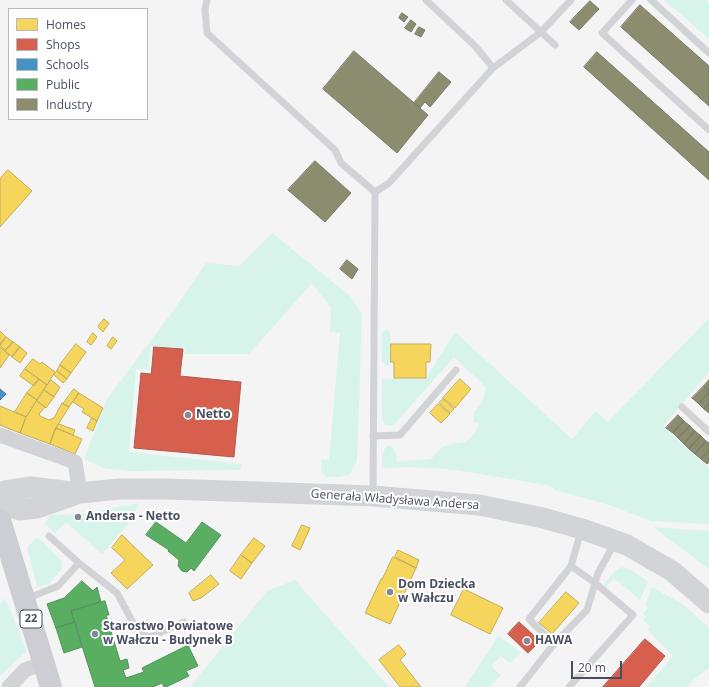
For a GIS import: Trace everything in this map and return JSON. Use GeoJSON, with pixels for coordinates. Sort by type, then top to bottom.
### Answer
{"type":"FeatureCollection","features":[{"type":"Feature","properties":{"kind":"main road","name":"Generała Władysława Andersa"},"geometry":{"type":"LineString","coordinates":[[0,495],[5,491],[31,487],[80,493],[119,490],[168,489],[373,496],[479,505],[543,518],[582,529],[632,547],[672,572],[709,603]]}},
{"type":"Feature","properties":{"kind":"main road","name":"Generała Władysława Andersa"},"geometry":{"type":"LineString","coordinates":[[0,504],[18,510],[37,508],[80,493]]}},
{"type":"Feature","properties":{"kind":"main road","name":"22"},"geometry":{"type":"LineString","coordinates":[[0,520],[51,687]]}},
{"type":"Feature","properties":{"kind":"street"},"geometry":{"type":"LineString","coordinates":[[0,435],[75,462],[80,493]]}},
{"type":"Feature","properties":{"kind":"street"},"geometry":{"type":"LineString","coordinates":[[9,687],[25,670],[44,663]]}},
{"type":"Feature","properties":{"kind":"lane"},"geometry":{"type":"LineString","coordinates":[[207,0],[205,10],[207,32],[335,150],[341,163],[375,192]]}},
{"type":"Feature","properties":{"kind":"lane"},"geometry":{"type":"LineString","coordinates":[[426,0],[476,47],[493,68]]}},
{"type":"Feature","properties":{"kind":"lane"},"geometry":{"type":"LineString","coordinates":[[506,0],[555,45]]}},
{"type":"Feature","properties":{"kind":"lane"},"geometry":{"type":"LineString","coordinates":[[375,192],[389,183],[493,68],[542,32],[571,0]]}},
{"type":"Feature","properties":{"kind":"lane"},"geometry":{"type":"LineString","coordinates":[[632,0],[602,33],[709,130]]}},
{"type":"Feature","properties":{"kind":"lane"},"geometry":{"type":"LineString","coordinates":[[651,0],[709,53]]}},
{"type":"Feature","properties":{"kind":"lane"},"geometry":{"type":"LineString","coordinates":[[373,496],[375,192]]}},
{"type":"Feature","properties":{"kind":"lane"},"geometry":{"type":"LineString","coordinates":[[373,436],[400,435],[456,370]]}},
{"type":"Feature","properties":{"kind":"lane"},"geometry":{"type":"LineString","coordinates":[[682,407],[709,432]]}},
{"type":"Feature","properties":{"kind":"lane"},"geometry":{"type":"LineString","coordinates":[[554,644],[529,619],[571,566],[582,529]]}},
{"type":"Feature","properties":{"kind":"lane"},"geometry":{"type":"LineString","coordinates":[[49,536],[79,563],[117,593],[139,634],[150,637],[184,622]]}},
{"type":"Feature","properties":{"kind":"lane"},"geometry":{"type":"LineString","coordinates":[[520,687],[554,644],[586,610],[598,573],[616,541]]}},
{"type":"Feature","properties":{"kind":"lane"},"geometry":{"type":"LineString","coordinates":[[25,600],[58,586],[79,563]]}},
{"type":"Feature","properties":{"kind":"lane"},"geometry":{"type":"LineString","coordinates":[[570,687],[633,615],[595,583],[571,566]]}},
{"type":"Feature","properties":{"kind":"green space"},"geometry":{"type":"Polygon","coordinates":[[[664,0],[706,0],[709,3],[709,39],[664,0]]]}},
{"type":"Feature","properties":{"kind":"green space"},"geometry":{"type":"Polygon","coordinates":[[[272,233],[350,296],[362,314],[357,461],[349,475],[326,477],[321,470],[322,459],[329,460],[340,333],[330,332],[331,308],[312,283],[249,354],[184,354],[185,348],[151,346],[148,370],[136,369],[129,452],[232,463],[242,465],[240,470],[129,471],[104,468],[84,459],[107,399],[173,311],[206,263],[239,266],[272,233]]]}},
{"type":"Feature","properties":{"kind":"green space"},"geometry":{"type":"Polygon","coordinates":[[[709,318],[709,372],[663,426],[701,462],[709,467],[709,524],[651,521],[609,505],[555,490],[551,486],[488,475],[425,467],[383,468],[382,454],[387,446],[391,446],[394,450],[397,462],[431,459],[442,447],[465,442],[473,435],[479,424],[474,422],[474,413],[483,401],[486,387],[454,357],[393,426],[385,425],[382,420],[382,379],[426,378],[455,332],[572,439],[596,411],[608,422],[709,318]]]}},
{"type":"Feature","properties":{"kind":"green space"},"geometry":{"type":"Polygon","coordinates":[[[388,330],[390,332],[391,362],[387,366],[382,362],[381,333],[388,330]]]}},
{"type":"Feature","properties":{"kind":"green space"},"geometry":{"type":"Polygon","coordinates":[[[140,503],[127,525],[102,554],[66,522],[55,533],[45,524],[50,515],[82,514],[140,503]]]}},
{"type":"Feature","properties":{"kind":"green space"},"geometry":{"type":"Polygon","coordinates":[[[653,527],[709,531],[709,569],[653,527]]]}},
{"type":"Feature","properties":{"kind":"green space"},"geometry":{"type":"Polygon","coordinates":[[[38,537],[61,560],[62,569],[49,584],[37,587],[27,547],[38,537]]]}},
{"type":"Feature","properties":{"kind":"green space"},"geometry":{"type":"Polygon","coordinates":[[[622,567],[632,570],[648,582],[640,600],[614,578],[606,587],[604,584],[616,570],[622,567]]]}},
{"type":"Feature","properties":{"kind":"green space"},"geometry":{"type":"Polygon","coordinates":[[[295,580],[389,687],[190,687],[267,591],[295,580]]]}},
{"type":"Feature","properties":{"kind":"green space"},"geometry":{"type":"Polygon","coordinates":[[[652,587],[684,605],[709,628],[709,668],[695,678],[687,687],[646,687],[673,656],[648,630],[650,627],[643,620],[646,616],[643,614],[648,608],[645,606],[652,587]]]}},
{"type":"Feature","properties":{"kind":"green space"},"geometry":{"type":"Polygon","coordinates":[[[5,598],[27,651],[0,676],[0,604],[5,598]]]}},
{"type":"Feature","properties":{"kind":"green space"},"geometry":{"type":"Polygon","coordinates":[[[498,636],[521,652],[510,663],[501,656],[491,666],[501,675],[490,687],[465,687],[498,636]]]}},
{"type":"Feature","properties":{"kind":"building: Homes"},"geometry":{"type":"Polygon","coordinates":[[[8,170],[32,191],[0,227],[0,179],[8,170]]]}},
{"type":"Feature","properties":{"kind":"building: Homes"},"geometry":{"type":"Polygon","coordinates":[[[104,319],[109,323],[103,332],[98,327],[104,319]]]}},
{"type":"Feature","properties":{"kind":"building: Homes"},"geometry":{"type":"Polygon","coordinates":[[[0,331],[6,337],[0,345],[0,331]]]}},
{"type":"Feature","properties":{"kind":"building: Homes"},"geometry":{"type":"Polygon","coordinates":[[[93,333],[97,337],[91,345],[87,342],[93,333]]]}},
{"type":"Feature","properties":{"kind":"building: Homes"},"geometry":{"type":"Polygon","coordinates":[[[6,337],[13,342],[5,351],[0,345],[6,337]]]}},
{"type":"Feature","properties":{"kind":"building: Homes"},"geometry":{"type":"Polygon","coordinates":[[[113,337],[117,341],[111,349],[107,346],[113,337]]]}},
{"type":"Feature","properties":{"kind":"building: Homes"},"geometry":{"type":"Polygon","coordinates":[[[13,342],[20,347],[12,357],[5,351],[13,342]]]}},
{"type":"Feature","properties":{"kind":"building: Homes"},"geometry":{"type":"Polygon","coordinates":[[[76,344],[86,352],[71,373],[60,365],[76,344]]]}},
{"type":"Feature","properties":{"kind":"building: Homes"},"geometry":{"type":"Polygon","coordinates":[[[391,344],[431,344],[430,362],[426,362],[426,378],[394,378],[394,362],[391,362],[391,344]]]}},
{"type":"Feature","properties":{"kind":"building: Homes"},"geometry":{"type":"Polygon","coordinates":[[[0,347],[9,355],[0,368],[0,347]]]}},
{"type":"Feature","properties":{"kind":"building: Homes"},"geometry":{"type":"Polygon","coordinates":[[[20,347],[27,353],[20,363],[12,357],[20,347]]]}},
{"type":"Feature","properties":{"kind":"building: Homes"},"geometry":{"type":"Polygon","coordinates":[[[33,359],[40,364],[42,362],[55,372],[47,385],[25,369],[33,359]]]}},
{"type":"Feature","properties":{"kind":"building: Homes"},"geometry":{"type":"Polygon","coordinates":[[[60,365],[71,373],[67,379],[57,371],[60,365]]]}},
{"type":"Feature","properties":{"kind":"building: Homes"},"geometry":{"type":"Polygon","coordinates":[[[25,369],[39,379],[34,386],[20,376],[25,369]]]}},
{"type":"Feature","properties":{"kind":"building: Homes"},"geometry":{"type":"Polygon","coordinates":[[[57,371],[67,379],[63,383],[54,375],[57,371]]]}},
{"type":"Feature","properties":{"kind":"building: Homes"},"geometry":{"type":"Polygon","coordinates":[[[39,379],[47,385],[37,400],[27,393],[39,379]]]}},
{"type":"Feature","properties":{"kind":"building: Homes"},"geometry":{"type":"Polygon","coordinates":[[[460,379],[471,389],[455,408],[443,398],[460,379]]]}},
{"type":"Feature","properties":{"kind":"building: Homes"},"geometry":{"type":"Polygon","coordinates":[[[51,380],[60,387],[54,397],[44,390],[51,380]]]}},
{"type":"Feature","properties":{"kind":"building: Homes"},"geometry":{"type":"Polygon","coordinates":[[[74,389],[79,393],[69,407],[63,404],[74,389]]]}},
{"type":"Feature","properties":{"kind":"building: Homes"},"geometry":{"type":"Polygon","coordinates":[[[44,390],[54,397],[46,408],[37,401],[44,390]]]}},
{"type":"Feature","properties":{"kind":"building: Homes"},"geometry":{"type":"Polygon","coordinates":[[[27,393],[37,400],[26,417],[15,412],[27,393]]]}},
{"type":"Feature","properties":{"kind":"building: Homes"},"geometry":{"type":"Polygon","coordinates":[[[79,393],[103,408],[97,421],[82,412],[84,409],[73,402],[79,393]]]}},
{"type":"Feature","properties":{"kind":"building: Homes"},"geometry":{"type":"Polygon","coordinates":[[[443,399],[454,409],[450,413],[439,403],[443,399]]]}},
{"type":"Feature","properties":{"kind":"building: Homes"},"geometry":{"type":"Polygon","coordinates":[[[37,401],[45,407],[39,414],[40,416],[49,420],[54,418],[62,403],[69,407],[56,428],[50,444],[20,433],[26,417],[37,401]]]}},
{"type":"Feature","properties":{"kind":"building: Homes"},"geometry":{"type":"Polygon","coordinates":[[[438,404],[450,414],[441,423],[430,413],[438,404]]]}},
{"type":"Feature","properties":{"kind":"building: Homes"},"geometry":{"type":"Polygon","coordinates":[[[0,406],[26,417],[20,433],[0,425],[0,406]]]}},
{"type":"Feature","properties":{"kind":"building: Homes"},"geometry":{"type":"Polygon","coordinates":[[[92,418],[97,421],[93,431],[87,428],[92,418]]]}},
{"type":"Feature","properties":{"kind":"building: Homes"},"geometry":{"type":"Polygon","coordinates":[[[59,424],[75,430],[73,435],[56,428],[59,424]]]}},
{"type":"Feature","properties":{"kind":"building: Homes"},"geometry":{"type":"Polygon","coordinates":[[[56,428],[82,439],[75,454],[50,444],[56,428]]]}},
{"type":"Feature","properties":{"kind":"building: Homes"},"geometry":{"type":"Polygon","coordinates":[[[302,525],[310,528],[300,550],[292,546],[302,525]]]}},
{"type":"Feature","properties":{"kind":"building: Homes"},"geometry":{"type":"Polygon","coordinates":[[[122,535],[153,565],[127,589],[111,573],[125,560],[112,548],[122,535]]]}},
{"type":"Feature","properties":{"kind":"building: Homes"},"geometry":{"type":"Polygon","coordinates":[[[254,538],[265,546],[252,563],[241,555],[254,538]]]}},
{"type":"Feature","properties":{"kind":"building: Homes"},"geometry":{"type":"Polygon","coordinates":[[[398,550],[419,560],[416,568],[395,557],[398,550]]]}},
{"type":"Feature","properties":{"kind":"building: Homes"},"geometry":{"type":"Polygon","coordinates":[[[241,555],[252,563],[241,579],[230,571],[241,555]]]}},
{"type":"Feature","properties":{"kind":"building: Homes","name":"Dom Dziecka w Wałczu"},"geometry":{"type":"Polygon","coordinates":[[[393,557],[416,568],[390,624],[365,613],[393,557]]]}},
{"type":"Feature","properties":{"kind":"building: Homes"},"geometry":{"type":"Polygon","coordinates":[[[211,575],[219,584],[201,598],[193,601],[189,593],[211,575]]]}},
{"type":"Feature","properties":{"kind":"building: Homes"},"geometry":{"type":"Polygon","coordinates":[[[464,589],[503,608],[490,634],[451,615],[464,589]]]}},
{"type":"Feature","properties":{"kind":"building: Homes"},"geometry":{"type":"Polygon","coordinates":[[[566,592],[579,603],[552,634],[539,623],[566,592]]]}},
{"type":"Feature","properties":{"kind":"building: Homes"},"geometry":{"type":"Polygon","coordinates":[[[399,645],[406,654],[400,660],[421,687],[400,687],[379,660],[399,645]]]}},
{"type":"Feature","properties":{"kind":"building: Shops","name":"Netto"},"geometry":{"type":"Polygon","coordinates":[[[154,347],[183,349],[180,376],[241,382],[234,457],[134,448],[141,373],[151,374],[154,347]]]}},
{"type":"Feature","properties":{"kind":"building: Shops"},"geometry":{"type":"Polygon","coordinates":[[[519,622],[540,641],[528,653],[508,634],[519,622]]]}},
{"type":"Feature","properties":{"kind":"building: Shops"},"geometry":{"type":"Polygon","coordinates":[[[645,639],[665,656],[639,687],[603,687],[645,639]]]}},
{"type":"Feature","properties":{"kind":"building: Schools"},"geometry":{"type":"Polygon","coordinates":[[[0,389],[6,394],[0,400],[0,389]]]}},
{"type":"Feature","properties":{"kind":"building: Public"},"geometry":{"type":"Polygon","coordinates":[[[156,522],[186,543],[202,522],[221,535],[194,571],[191,568],[187,572],[182,571],[178,566],[179,560],[168,551],[169,550],[146,535],[156,522]]]}},
{"type":"Feature","properties":{"kind":"building: Public"},"geometry":{"type":"Polygon","coordinates":[[[82,581],[93,591],[97,587],[101,602],[71,611],[75,622],[56,628],[47,604],[64,598],[82,581]]]}},
{"type":"Feature","properties":{"kind":"building: Public","name":"Starostwo Powiatowe w Wałczu - Budynek B"},"geometry":{"type":"Polygon","coordinates":[[[105,601],[109,615],[106,615],[120,661],[127,659],[129,668],[123,670],[126,678],[144,672],[142,668],[188,645],[198,666],[186,671],[189,676],[166,687],[164,687],[162,683],[153,687],[95,687],[71,611],[105,601]]]}},
{"type":"Feature","properties":{"kind":"building: Public"},"geometry":{"type":"Polygon","coordinates":[[[75,622],[82,647],[64,653],[56,628],[75,622]]]}},
{"type":"Feature","properties":{"kind":"building: Industry"},"geometry":{"type":"Polygon","coordinates":[[[590,1],[599,9],[579,30],[570,22],[590,1]]]}},
{"type":"Feature","properties":{"kind":"building: Industry"},"geometry":{"type":"Polygon","coordinates":[[[640,5],[709,66],[709,106],[621,27],[640,5]]]}},
{"type":"Feature","properties":{"kind":"building: Industry"},"geometry":{"type":"Polygon","coordinates":[[[402,13],[408,17],[404,22],[399,18],[402,13]]]}},
{"type":"Feature","properties":{"kind":"building: Industry"},"geometry":{"type":"Polygon","coordinates":[[[411,20],[416,24],[411,32],[405,28],[411,20]]]}},
{"type":"Feature","properties":{"kind":"building: Industry"},"geometry":{"type":"Polygon","coordinates":[[[419,27],[425,30],[421,37],[415,34],[419,27]]]}},
{"type":"Feature","properties":{"kind":"building: Industry"},"geometry":{"type":"Polygon","coordinates":[[[354,51],[428,115],[397,153],[323,89],[354,51]]]}},
{"type":"Feature","properties":{"kind":"building: Industry"},"geometry":{"type":"Polygon","coordinates":[[[597,52],[709,152],[709,180],[584,67],[597,52]]]}},
{"type":"Feature","properties":{"kind":"building: Industry"},"geometry":{"type":"Polygon","coordinates":[[[439,72],[451,82],[430,107],[425,102],[420,108],[414,103],[439,72]]]}},
{"type":"Feature","properties":{"kind":"building: Industry"},"geometry":{"type":"Polygon","coordinates":[[[315,161],[351,193],[325,222],[288,190],[315,161]]]}},
{"type":"Feature","properties":{"kind":"building: Industry"},"geometry":{"type":"Polygon","coordinates":[[[347,260],[358,269],[352,279],[340,269],[347,260]]]}},
{"type":"Feature","properties":{"kind":"building: Industry"},"geometry":{"type":"Polygon","coordinates":[[[709,380],[709,391],[704,386],[709,380]]]}},
{"type":"Feature","properties":{"kind":"building: Industry"},"geometry":{"type":"Polygon","coordinates":[[[704,386],[709,392],[699,404],[692,398],[704,386]]]}},
{"type":"Feature","properties":{"kind":"building: Industry"},"geometry":{"type":"Polygon","coordinates":[[[709,392],[709,404],[704,409],[699,404],[709,392]]]}},
{"type":"Feature","properties":{"kind":"building: Industry"},"geometry":{"type":"Polygon","coordinates":[[[709,404],[709,413],[704,409],[709,404]]]}},
{"type":"Feature","properties":{"kind":"building: Industry"},"geometry":{"type":"Polygon","coordinates":[[[678,415],[684,421],[673,433],[666,428],[678,415]]]}},
{"type":"Feature","properties":{"kind":"building: Industry"},"geometry":{"type":"Polygon","coordinates":[[[684,421],[690,426],[678,438],[673,433],[684,421]]]}},
{"type":"Feature","properties":{"kind":"building: Industry"},"geometry":{"type":"Polygon","coordinates":[[[690,426],[695,431],[684,444],[678,438],[690,426]]]}},
{"type":"Feature","properties":{"kind":"building: Industry"},"geometry":{"type":"Polygon","coordinates":[[[695,431],[701,436],[689,449],[684,444],[695,431]]]}},
{"type":"Feature","properties":{"kind":"building: Industry"},"geometry":{"type":"Polygon","coordinates":[[[701,436],[706,441],[695,454],[689,449],[701,436]]]}},
{"type":"Feature","properties":{"kind":"building: Industry"},"geometry":{"type":"Polygon","coordinates":[[[706,441],[709,443],[709,450],[701,459],[695,454],[706,441]]]}},
{"type":"Feature","properties":{"kind":"building: Industry"},"geometry":{"type":"Polygon","coordinates":[[[709,450],[709,462],[707,464],[701,459],[709,450]]]}},
{"type":"Feature","properties":{"kind":"place","name":"Netto"},"geometry":{"type":"Point","coordinates":[188,415]}},
{"type":"Feature","properties":{"kind":"place","name":"Andersa - Netto"},"geometry":{"type":"Point","coordinates":[78,517]}},
{"type":"Feature","properties":{"kind":"place","name":"Dom Dziecka w Wałczu"},"geometry":{"type":"Point","coordinates":[390,592]}},
{"type":"Feature","properties":{"kind":"place","name":"Starostwo Powiatowe w Wałczu - Budynek B"},"geometry":{"type":"Point","coordinates":[95,634]}},
{"type":"Feature","properties":{"kind":"place","name":"HAWA"},"geometry":{"type":"Point","coordinates":[527,641]}}]}
